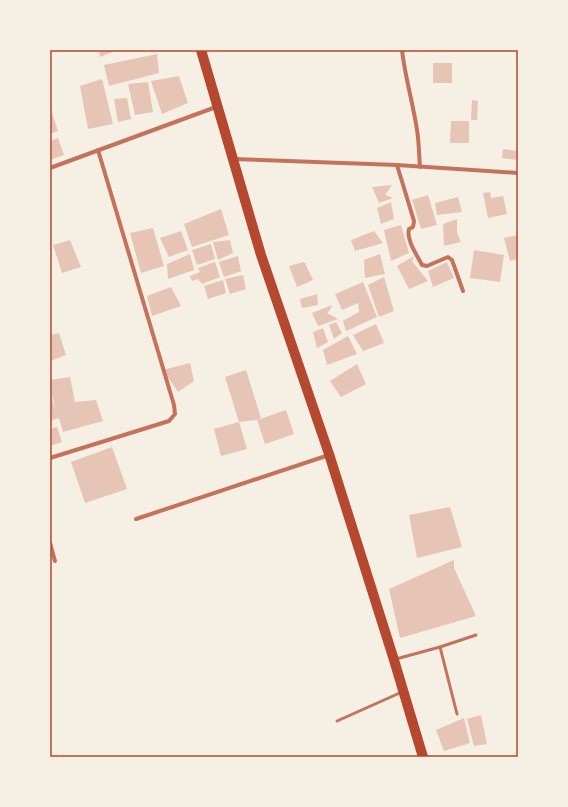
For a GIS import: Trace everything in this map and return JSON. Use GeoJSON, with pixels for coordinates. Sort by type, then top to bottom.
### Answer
{"type":"FeatureCollection","features":[{"type":"Feature","properties":{"kind":"main road"},"geometry":{"type":"LineString","coordinates":[[201,50],[216,107],[261,255],[329,454],[423,757]]}},
{"type":"Feature","properties":{"kind":"street"},"geometry":{"type":"LineString","coordinates":[[402,50],[405,76],[412,101],[417,131],[420,167]]}},
{"type":"Feature","properties":{"kind":"street"},"geometry":{"type":"LineString","coordinates":[[50,168],[216,107]]}},
{"type":"Feature","properties":{"kind":"street"},"geometry":{"type":"LineString","coordinates":[[50,458],[169,421],[175,414],[174,406],[98,150]]}},
{"type":"Feature","properties":{"kind":"street"},"geometry":{"type":"LineString","coordinates":[[232,159],[396,165],[518,172]]}},
{"type":"Feature","properties":{"kind":"street"},"geometry":{"type":"LineString","coordinates":[[396,165],[414,221],[413,227],[410,229],[408,234],[422,264],[427,266],[448,257],[450,258],[463,291]]}},
{"type":"Feature","properties":{"kind":"street"},"geometry":{"type":"LineString","coordinates":[[136,519],[329,454]]}},
{"type":"Feature","properties":{"kind":"street"},"geometry":{"type":"LineString","coordinates":[[50,543],[55,561]]}},
{"type":"Feature","properties":{"kind":"lane"},"geometry":{"type":"LineString","coordinates":[[394,660],[476,635]]}},
{"type":"Feature","properties":{"kind":"lane"},"geometry":{"type":"LineString","coordinates":[[440,647],[457,714]]}},
{"type":"Feature","properties":{"kind":"lane"},"geometry":{"type":"LineString","coordinates":[[337,721],[404,692]]}},
{"type":"Feature","properties":{"kind":"building"},"geometry":{"type":"Polygon","coordinates":[[[99,50],[118,50],[100,57],[99,50]]]}},
{"type":"Feature","properties":{"kind":"building"},"geometry":{"type":"Polygon","coordinates":[[[157,54],[159,73],[109,86],[104,65],[157,54]]]}},
{"type":"Feature","properties":{"kind":"building"},"geometry":{"type":"Polygon","coordinates":[[[433,63],[452,63],[452,83],[433,83],[433,63]]]}},
{"type":"Feature","properties":{"kind":"building"},"geometry":{"type":"Polygon","coordinates":[[[179,76],[188,103],[162,114],[151,81],[179,76]]]}},
{"type":"Feature","properties":{"kind":"building"},"geometry":{"type":"Polygon","coordinates":[[[102,79],[113,124],[88,129],[80,86],[102,79]]]}},
{"type":"Feature","properties":{"kind":"building"},"geometry":{"type":"Polygon","coordinates":[[[148,82],[153,112],[135,115],[128,84],[148,82]]]}},
{"type":"Feature","properties":{"kind":"building"},"geometry":{"type":"Polygon","coordinates":[[[127,98],[131,119],[118,122],[114,99],[127,98]]]}},
{"type":"Feature","properties":{"kind":"building"},"geometry":{"type":"Polygon","coordinates":[[[472,100],[478,101],[477,120],[471,120],[472,100]]]}},
{"type":"Feature","properties":{"kind":"building"},"geometry":{"type":"Polygon","coordinates":[[[50,107],[58,131],[50,134],[50,107]]]}},
{"type":"Feature","properties":{"kind":"building"},"geometry":{"type":"Polygon","coordinates":[[[451,121],[469,121],[469,143],[450,143],[451,121]]]}},
{"type":"Feature","properties":{"kind":"building"},"geometry":{"type":"Polygon","coordinates":[[[58,138],[64,155],[50,160],[50,141],[58,138]]]}},
{"type":"Feature","properties":{"kind":"building"},"geometry":{"type":"Polygon","coordinates":[[[503,149],[518,151],[518,160],[502,158],[503,149]]]}},
{"type":"Feature","properties":{"kind":"building"},"geometry":{"type":"Polygon","coordinates":[[[392,185],[385,195],[393,198],[379,203],[372,187],[392,185]]]}},
{"type":"Feature","properties":{"kind":"building"},"geometry":{"type":"Polygon","coordinates":[[[490,192],[491,198],[503,196],[507,214],[488,218],[483,193],[490,192]]]}},
{"type":"Feature","properties":{"kind":"building"},"geometry":{"type":"Polygon","coordinates":[[[428,195],[437,225],[421,229],[412,200],[428,195]]]}},
{"type":"Feature","properties":{"kind":"building"},"geometry":{"type":"Polygon","coordinates":[[[458,197],[462,212],[437,215],[435,203],[458,197]]]}},
{"type":"Feature","properties":{"kind":"building"},"geometry":{"type":"Polygon","coordinates":[[[391,202],[394,219],[381,224],[377,208],[391,202]]]}},
{"type":"Feature","properties":{"kind":"building"},"geometry":{"type":"Polygon","coordinates":[[[221,209],[229,235],[192,247],[184,224],[221,209]]]}},
{"type":"Feature","properties":{"kind":"building"},"geometry":{"type":"Polygon","coordinates":[[[457,219],[457,232],[461,242],[444,246],[443,224],[457,219]]]}},
{"type":"Feature","properties":{"kind":"building"},"geometry":{"type":"Polygon","coordinates":[[[401,225],[409,253],[391,261],[384,230],[401,225]]]}},
{"type":"Feature","properties":{"kind":"building"},"geometry":{"type":"Polygon","coordinates":[[[153,228],[164,266],[141,273],[130,233],[153,228]]]}},
{"type":"Feature","properties":{"kind":"building"},"geometry":{"type":"Polygon","coordinates":[[[181,231],[188,250],[169,257],[160,238],[181,231]]]}},
{"type":"Feature","properties":{"kind":"building"},"geometry":{"type":"Polygon","coordinates":[[[374,231],[383,243],[355,251],[351,240],[374,231]]]}},
{"type":"Feature","properties":{"kind":"building"},"geometry":{"type":"Polygon","coordinates":[[[518,235],[518,259],[510,261],[504,238],[518,235]]]}},
{"type":"Feature","properties":{"kind":"building"},"geometry":{"type":"Polygon","coordinates":[[[70,240],[81,267],[62,273],[53,245],[70,240]]]}},
{"type":"Feature","properties":{"kind":"building"},"geometry":{"type":"Polygon","coordinates":[[[230,240],[233,253],[218,260],[213,242],[230,240]]]}},
{"type":"Feature","properties":{"kind":"building"},"geometry":{"type":"Polygon","coordinates":[[[211,244],[215,259],[197,265],[192,250],[211,244]]]}},
{"type":"Feature","properties":{"kind":"building"},"geometry":{"type":"Polygon","coordinates":[[[474,250],[504,255],[500,282],[470,278],[474,250]]]}},
{"type":"Feature","properties":{"kind":"building"},"geometry":{"type":"Polygon","coordinates":[[[190,254],[194,270],[168,279],[167,264],[190,254]]]}},
{"type":"Feature","properties":{"kind":"building"},"geometry":{"type":"Polygon","coordinates":[[[380,254],[385,274],[365,278],[364,260],[380,254]]]}},
{"type":"Feature","properties":{"kind":"building"},"geometry":{"type":"Polygon","coordinates":[[[238,256],[241,271],[224,277],[219,262],[238,256]]]}},
{"type":"Feature","properties":{"kind":"building"},"geometry":{"type":"Polygon","coordinates":[[[414,256],[412,261],[428,281],[409,289],[397,266],[414,256]]]}},
{"type":"Feature","properties":{"kind":"building"},"geometry":{"type":"Polygon","coordinates":[[[215,262],[220,277],[202,284],[198,279],[192,281],[190,276],[200,272],[198,268],[215,262]]]}},
{"type":"Feature","properties":{"kind":"building"},"geometry":{"type":"Polygon","coordinates":[[[303,262],[305,263],[313,280],[297,287],[289,266],[303,262]]]}},
{"type":"Feature","properties":{"kind":"building"},"geometry":{"type":"Polygon","coordinates":[[[447,262],[454,278],[433,287],[428,271],[447,262]]]}},
{"type":"Feature","properties":{"kind":"building"},"geometry":{"type":"Polygon","coordinates":[[[243,275],[246,289],[230,294],[225,279],[243,275]]]}},
{"type":"Feature","properties":{"kind":"building"},"geometry":{"type":"Polygon","coordinates":[[[384,277],[394,311],[379,317],[368,285],[384,277]]]}},
{"type":"Feature","properties":{"kind":"building"},"geometry":{"type":"Polygon","coordinates":[[[223,280],[226,293],[208,299],[204,286],[223,280]]]}},
{"type":"Feature","properties":{"kind":"building"},"geometry":{"type":"Polygon","coordinates":[[[363,282],[377,317],[346,331],[343,321],[359,312],[358,303],[342,310],[335,294],[363,282]]]}},
{"type":"Feature","properties":{"kind":"building"},"geometry":{"type":"Polygon","coordinates":[[[171,287],[181,306],[152,316],[147,296],[171,287]]]}},
{"type":"Feature","properties":{"kind":"building"},"geometry":{"type":"Polygon","coordinates":[[[317,294],[318,305],[302,308],[300,299],[317,294]]]}},
{"type":"Feature","properties":{"kind":"building"},"geometry":{"type":"Polygon","coordinates":[[[332,305],[327,313],[338,319],[318,326],[312,313],[332,305]]]}},
{"type":"Feature","properties":{"kind":"building"},"geometry":{"type":"Polygon","coordinates":[[[336,322],[342,333],[334,339],[329,325],[336,322]]]}},
{"type":"Feature","properties":{"kind":"building"},"geometry":{"type":"Polygon","coordinates":[[[376,324],[384,343],[363,351],[353,335],[376,324]]]}},
{"type":"Feature","properties":{"kind":"building"},"geometry":{"type":"Polygon","coordinates":[[[323,328],[328,342],[317,348],[313,332],[323,328]]]}},
{"type":"Feature","properties":{"kind":"building"},"geometry":{"type":"Polygon","coordinates":[[[59,333],[66,355],[50,361],[50,335],[59,333]]]}},
{"type":"Feature","properties":{"kind":"building"},"geometry":{"type":"Polygon","coordinates":[[[348,336],[357,354],[327,365],[323,350],[348,336]]]}},
{"type":"Feature","properties":{"kind":"building"},"geometry":{"type":"Polygon","coordinates":[[[190,363],[194,381],[178,392],[163,370],[190,363]]]}},
{"type":"Feature","properties":{"kind":"building"},"geometry":{"type":"Polygon","coordinates":[[[357,364],[366,384],[341,397],[330,381],[357,364]]]}},
{"type":"Feature","properties":{"kind":"building"},"geometry":{"type":"Polygon","coordinates":[[[246,370],[261,418],[257,420],[239,422],[225,377],[246,370]]]}},
{"type":"Feature","properties":{"kind":"building"},"geometry":{"type":"Polygon","coordinates":[[[70,377],[75,402],[96,400],[103,421],[63,432],[59,418],[50,421],[50,394],[57,412],[50,389],[50,380],[70,377]]]}},
{"type":"Feature","properties":{"kind":"building"},"geometry":{"type":"Polygon","coordinates":[[[286,410],[294,434],[265,444],[257,420],[286,410]]]}},
{"type":"Feature","properties":{"kind":"building"},"geometry":{"type":"Polygon","coordinates":[[[239,422],[247,449],[221,456],[214,429],[239,422]]]}},
{"type":"Feature","properties":{"kind":"building"},"geometry":{"type":"Polygon","coordinates":[[[57,427],[62,442],[50,446],[50,429],[57,427]]]}},
{"type":"Feature","properties":{"kind":"building"},"geometry":{"type":"Polygon","coordinates":[[[112,447],[127,489],[85,503],[71,462],[112,447]]]}},
{"type":"Feature","properties":{"kind":"building"},"geometry":{"type":"Polygon","coordinates":[[[450,507],[462,547],[417,558],[409,515],[450,507]]]}},
{"type":"Feature","properties":{"kind":"building"},"geometry":{"type":"Polygon","coordinates":[[[454,560],[454,568],[476,616],[400,638],[389,589],[454,560]]]}},
{"type":"Feature","properties":{"kind":"building"},"geometry":{"type":"Polygon","coordinates":[[[481,715],[487,744],[474,746],[467,719],[481,715]]]}},
{"type":"Feature","properties":{"kind":"building"},"geometry":{"type":"Polygon","coordinates":[[[464,718],[470,743],[444,751],[436,730],[464,718]]]}}]}
